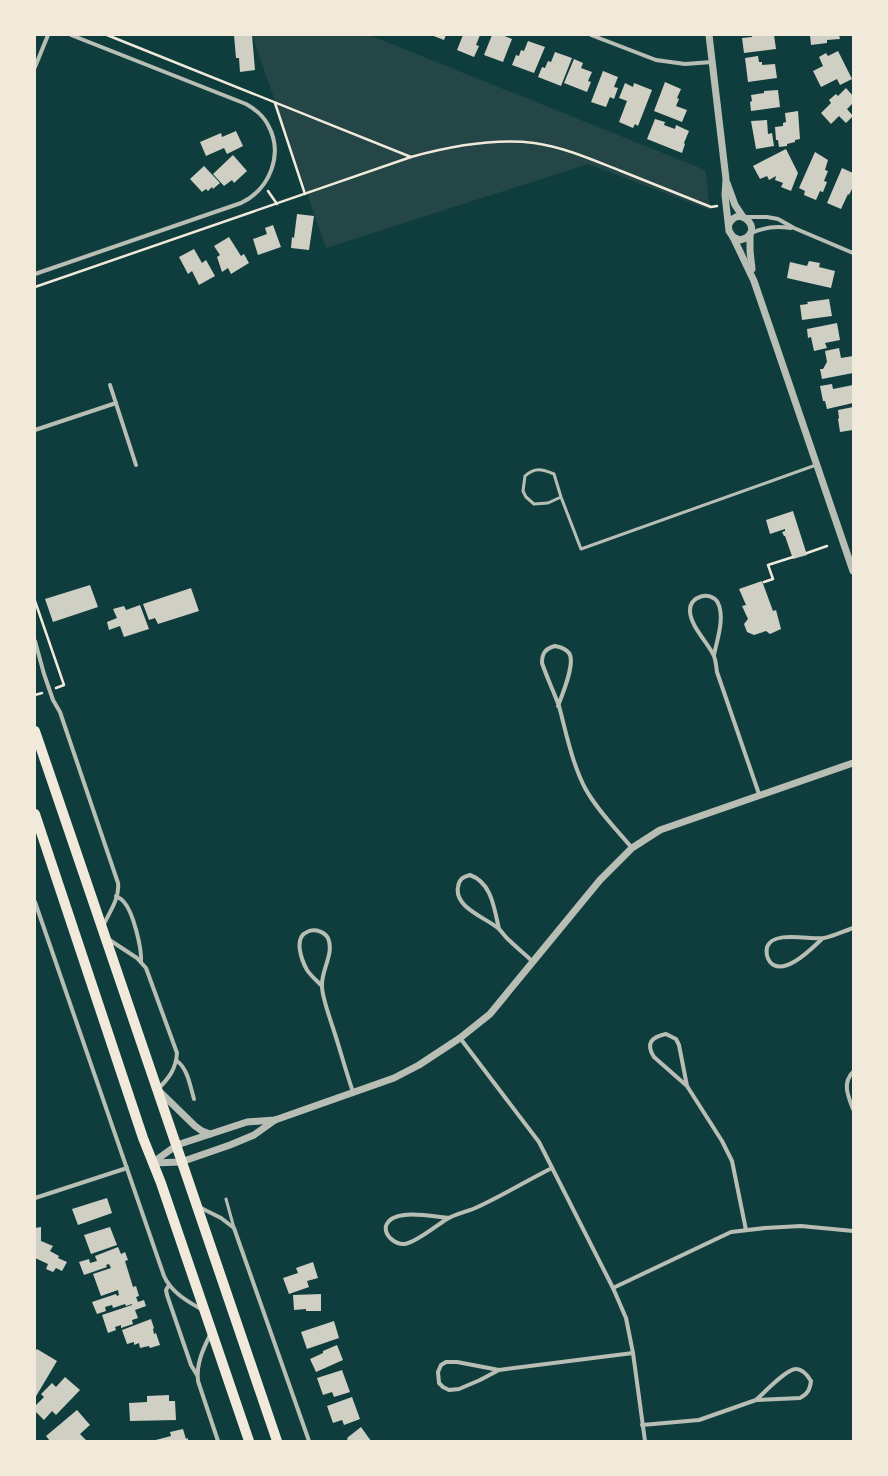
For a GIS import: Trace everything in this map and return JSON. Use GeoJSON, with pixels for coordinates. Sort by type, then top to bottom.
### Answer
{"type":"FeatureCollection","features":[{"type":"Feature","properties":{"kind":"main road"},"geometry":{"type":"LineString","coordinates":[[35,731],[277,1441]]}},
{"type":"Feature","properties":{"kind":"main road"},"geometry":{"type":"LineString","coordinates":[[35,814],[152,1163],[161,1183],[249,1441]]}},
{"type":"Feature","properties":{"kind":"street"},"geometry":{"type":"LineString","coordinates":[[35,67],[48,35]]}},
{"type":"Feature","properties":{"kind":"street"},"geometry":{"type":"LineString","coordinates":[[35,274],[237,205],[250,199],[269,178],[274,161],[274,143],[268,124],[255,110],[233,98],[71,35]]}},
{"type":"Feature","properties":{"kind":"street"},"geometry":{"type":"LineString","coordinates":[[591,35],[656,60],[684,64],[712,62]]}},
{"type":"Feature","properties":{"kind":"street"},"geometry":{"type":"LineString","coordinates":[[708,35],[726,179],[725,195],[729,231],[754,281],[853,571]]}},
{"type":"Feature","properties":{"kind":"street"},"geometry":{"type":"LineString","coordinates":[[726,179],[733,200],[752,226],[750,234],[750,260],[754,281]]}},
{"type":"Feature","properties":{"kind":"street"},"geometry":{"type":"LineString","coordinates":[[729,224],[736,217],[767,217],[778,220],[853,253]]}},
{"type":"Feature","properties":{"kind":"street"},"geometry":{"type":"LineString","coordinates":[[733,237],[740,240],[744,239],[750,234],[765,227],[779,226],[794,228]]}},
{"type":"Feature","properties":{"kind":"street"},"geometry":{"type":"LineString","coordinates":[[110,385],[136,465]]}},
{"type":"Feature","properties":{"kind":"street"},"geometry":{"type":"LineString","coordinates":[[35,430],[116,403]]}},
{"type":"Feature","properties":{"kind":"street"},"geometry":{"type":"LineString","coordinates":[[714,655],[701,636],[689,613],[690,606],[698,597],[704,596],[715,599],[718,604],[720,614],[714,655],[717,672],[759,794]]}},
{"type":"Feature","properties":{"kind":"street"},"geometry":{"type":"LineString","coordinates":[[35,641],[44,674],[53,700],[60,712],[118,883],[116,896],[102,926]]}},
{"type":"Feature","properties":{"kind":"street"},"geometry":{"type":"LineString","coordinates":[[558,706],[568,677],[571,660],[569,653],[562,648],[555,646],[544,651],[542,663],[585,788],[601,812],[632,848]]}},
{"type":"Feature","properties":{"kind":"street"},"geometry":{"type":"LineString","coordinates":[[152,1163],[177,1145],[247,1122],[275,1120],[353,1092],[419,1065],[460,1038],[490,1014],[600,880],[632,848],[660,830],[759,794],[853,763]]}},
{"type":"Feature","properties":{"kind":"street"},"geometry":{"type":"LineString","coordinates":[[499,929],[491,896],[482,882],[470,875],[462,877],[457,889],[458,897],[477,916],[499,929],[509,941],[533,962]]}},
{"type":"Feature","properties":{"kind":"street"},"geometry":{"type":"LineString","coordinates":[[116,896],[125,903],[131,915],[141,947],[141,962]]}},
{"type":"Feature","properties":{"kind":"street"},"geometry":{"type":"LineString","coordinates":[[35,902],[164,1276],[169,1285],[190,1303],[205,1312]]}},
{"type":"Feature","properties":{"kind":"street"},"geometry":{"type":"LineString","coordinates":[[823,938],[791,964],[783,966],[775,965],[770,962],[766,955],[767,946],[772,940],[780,938],[823,938],[853,928]]}},
{"type":"Feature","properties":{"kind":"street"},"geometry":{"type":"LineString","coordinates":[[322,986],[330,950],[329,941],[326,935],[320,931],[312,930],[305,932],[301,936],[299,943],[301,953],[308,970],[322,986],[353,1092]]}},
{"type":"Feature","properties":{"kind":"street"},"geometry":{"type":"LineString","coordinates":[[106,938],[141,962],[150,974],[177,1053],[177,1061],[168,1079],[157,1090],[195,1126],[210,1134]]}},
{"type":"Feature","properties":{"kind":"street"},"geometry":{"type":"LineString","coordinates":[[687,1086],[679,1045],[676,1040],[666,1034],[659,1035],[653,1039],[650,1044],[650,1051],[654,1057],[687,1086],[722,1141],[732,1162],[746,1230]]}},
{"type":"Feature","properties":{"kind":"street"},"geometry":{"type":"LineString","coordinates":[[460,1038],[539,1142],[613,1288],[626,1318],[633,1353],[645,1441]]}},
{"type":"Feature","properties":{"kind":"street"},"geometry":{"type":"LineString","coordinates":[[177,1061],[185,1070],[194,1098]]}},
{"type":"Feature","properties":{"kind":"street"},"geometry":{"type":"LineString","coordinates":[[853,1072],[848,1078],[846,1087],[853,1109]]}},
{"type":"Feature","properties":{"kind":"street"},"geometry":{"type":"LineString","coordinates":[[152,1163],[181,1162],[230,1145],[254,1135],[275,1120]]}},
{"type":"Feature","properties":{"kind":"street"},"geometry":{"type":"LineString","coordinates":[[35,1198],[127,1168]]}},
{"type":"Feature","properties":{"kind":"street"},"geometry":{"type":"LineString","coordinates":[[449,1218],[408,1214],[395,1216],[389,1220],[387,1224],[387,1235],[397,1243],[406,1244],[449,1218],[473,1208],[552,1168]]}},
{"type":"Feature","properties":{"kind":"street"},"geometry":{"type":"LineString","coordinates":[[197,1206],[221,1218],[234,1228],[309,1441]]}},
{"type":"Feature","properties":{"kind":"street"},"geometry":{"type":"LineString","coordinates":[[613,1288],[731,1232],[802,1226],[853,1231]]}},
{"type":"Feature","properties":{"kind":"street"},"geometry":{"type":"LineString","coordinates":[[169,1285],[166,1290],[167,1295],[191,1365],[197,1375],[218,1441]]}},
{"type":"Feature","properties":{"kind":"street"},"geometry":{"type":"LineString","coordinates":[[197,1375],[202,1354],[211,1332]]}},
{"type":"Feature","properties":{"kind":"street"},"geometry":{"type":"LineString","coordinates":[[499,1370],[480,1380],[459,1388],[449,1390],[443,1388],[439,1383],[438,1372],[441,1365],[446,1362],[457,1362],[499,1370],[633,1353]]}},
{"type":"Feature","properties":{"kind":"street"},"geometry":{"type":"LineString","coordinates":[[642,1425],[699,1420],[756,1400],[800,1398],[806,1395],[810,1388],[811,1381],[806,1373],[796,1369],[788,1372],[756,1400]]}},
{"type":"Feature","properties":{"kind":"lane"},"geometry":{"type":"LineString","coordinates":[[561,497],[548,503],[534,504],[526,497],[523,491],[525,476],[532,470],[544,469],[554,474],[580,548],[817,464]]}},
{"type":"Feature","properties":{"kind":"lane"},"geometry":{"type":"LineString","coordinates":[[226,1199],[234,1228]]}},
{"type":"Feature","properties":{"kind":"path"},"geometry":{"type":"LineString","coordinates":[[107,35],[411,157]]}},
{"type":"Feature","properties":{"kind":"path"},"geometry":{"type":"LineString","coordinates":[[275,102],[305,194]]}},
{"type":"Feature","properties":{"kind":"path"},"geometry":{"type":"LineString","coordinates":[[35,287],[411,157],[438,150],[472,144],[504,142],[535,143],[578,154],[711,207],[726,206]]}},
{"type":"Feature","properties":{"kind":"path"},"geometry":{"type":"LineString","coordinates":[[264,185],[276,204]]}},
{"type":"Feature","properties":{"kind":"path"},"geometry":{"type":"LineString","coordinates":[[807,553],[827,546]]}},
{"type":"Feature","properties":{"kind":"path"},"geometry":{"type":"LineString","coordinates":[[764,582],[773,579],[768,565],[793,558]]}},
{"type":"Feature","properties":{"kind":"path"},"geometry":{"type":"LineString","coordinates":[[35,601],[64,685]]}},
{"type":"Feature","properties":{"kind":"shaded area"},"geometry":{"type":"Polygon","coordinates":[[[252,35],[369,35],[705,170],[710,210],[588,164],[326,248],[252,35]]]}},
{"type":"Feature","properties":{"kind":"building"},"geometry":{"type":"Polygon","coordinates":[[[234,35],[252,35],[255,70],[240,72],[239,58],[236,58],[234,35]]]}},
{"type":"Feature","properties":{"kind":"building"},"geometry":{"type":"Polygon","coordinates":[[[431,35],[446,35],[444,40],[431,35]]]}},
{"type":"Feature","properties":{"kind":"building"},"geometry":{"type":"Polygon","coordinates":[[[463,35],[480,35],[476,45],[479,46],[474,57],[457,50],[463,35]]]}},
{"type":"Feature","properties":{"kind":"building"},"geometry":{"type":"Polygon","coordinates":[[[492,35],[502,35],[512,39],[503,62],[484,55],[492,35]]]}},
{"type":"Feature","properties":{"kind":"building"},"geometry":{"type":"Polygon","coordinates":[[[752,35],[774,35],[776,49],[744,53],[742,38],[752,37],[752,35]]]}},
{"type":"Feature","properties":{"kind":"building"},"geometry":{"type":"Polygon","coordinates":[[[810,35],[839,35],[840,39],[827,40],[827,43],[811,45],[810,35]]]}},
{"type":"Feature","properties":{"kind":"building"},"geometry":{"type":"Polygon","coordinates":[[[528,41],[545,47],[534,73],[512,65],[516,55],[519,56],[521,50],[524,51],[528,41]]]}},
{"type":"Feature","properties":{"kind":"building"},"geometry":{"type":"Polygon","coordinates":[[[838,51],[852,79],[840,85],[837,79],[821,87],[813,71],[823,66],[819,57],[826,53],[828,56],[838,51]]]}},
{"type":"Feature","properties":{"kind":"building"},"geometry":{"type":"Polygon","coordinates":[[[555,52],[572,58],[561,86],[538,77],[542,67],[545,68],[548,61],[551,62],[555,52]]]}},
{"type":"Feature","properties":{"kind":"building"},"geometry":{"type":"Polygon","coordinates":[[[758,56],[759,62],[762,62],[762,65],[775,64],[777,78],[748,82],[745,58],[758,56]]]}},
{"type":"Feature","properties":{"kind":"building"},"geometry":{"type":"Polygon","coordinates":[[[574,59],[583,63],[581,68],[592,72],[588,81],[591,82],[587,92],[564,83],[574,59]]]}},
{"type":"Feature","properties":{"kind":"building"},"geometry":{"type":"Polygon","coordinates":[[[603,71],[618,77],[614,87],[618,88],[614,99],[610,97],[606,107],[591,102],[603,71]]]}},
{"type":"Feature","properties":{"kind":"building"},"geometry":{"type":"Polygon","coordinates":[[[665,82],[681,89],[677,98],[679,99],[676,106],[687,110],[682,122],[654,111],[665,82]]]}},
{"type":"Feature","properties":{"kind":"building"},"geometry":{"type":"Polygon","coordinates":[[[625,83],[633,87],[634,83],[652,90],[638,126],[635,124],[633,128],[619,122],[627,101],[619,98],[625,83]]]}},
{"type":"Feature","properties":{"kind":"building"},"geometry":{"type":"Polygon","coordinates":[[[846,88],[853,96],[853,103],[847,109],[853,116],[846,123],[839,116],[831,124],[821,113],[831,103],[829,100],[836,94],[838,96],[846,88]]]}},
{"type":"Feature","properties":{"kind":"building"},"geometry":{"type":"Polygon","coordinates":[[[778,90],[780,107],[751,111],[751,95],[764,93],[764,91],[778,90]]]}},
{"type":"Feature","properties":{"kind":"building"},"geometry":{"type":"Polygon","coordinates":[[[798,111],[800,139],[787,144],[787,146],[779,147],[778,140],[776,140],[775,127],[783,126],[783,123],[786,122],[785,113],[798,111]]]}},
{"type":"Feature","properties":{"kind":"building"},"geometry":{"type":"Polygon","coordinates":[[[655,119],[665,122],[664,125],[675,129],[676,125],[689,131],[682,153],[647,139],[655,119]]]}},
{"type":"Feature","properties":{"kind":"building"},"geometry":{"type":"Polygon","coordinates":[[[767,120],[768,134],[772,133],[774,146],[756,149],[751,121],[767,120]]]}},
{"type":"Feature","properties":{"kind":"building"},"geometry":{"type":"Polygon","coordinates":[[[236,131],[243,146],[227,154],[224,148],[206,156],[200,142],[221,133],[222,137],[236,131]]]}},
{"type":"Feature","properties":{"kind":"building"},"geometry":{"type":"Polygon","coordinates":[[[786,149],[798,173],[791,191],[781,187],[783,183],[775,180],[776,176],[769,180],[767,176],[760,179],[753,166],[786,149]]]}},
{"type":"Feature","properties":{"kind":"building"},"geometry":{"type":"Polygon","coordinates":[[[815,152],[828,160],[825,170],[828,171],[824,181],[827,182],[823,192],[820,191],[816,200],[804,195],[805,191],[799,188],[815,152]]]}},
{"type":"Feature","properties":{"kind":"building"},"geometry":{"type":"Polygon","coordinates":[[[233,155],[247,171],[234,183],[232,180],[224,186],[213,174],[233,155]]]}},
{"type":"Feature","properties":{"kind":"building"},"geometry":{"type":"Polygon","coordinates":[[[204,166],[220,183],[213,189],[212,187],[208,191],[206,189],[202,192],[190,179],[204,166]]]}},
{"type":"Feature","properties":{"kind":"building"},"geometry":{"type":"Polygon","coordinates":[[[842,168],[853,173],[853,187],[841,209],[827,203],[842,168]]]}},
{"type":"Feature","properties":{"kind":"building"},"geometry":{"type":"Polygon","coordinates":[[[297,214],[314,216],[309,250],[291,248],[292,237],[294,238],[297,214]]]}},
{"type":"Feature","properties":{"kind":"building"},"geometry":{"type":"Polygon","coordinates":[[[273,225],[281,247],[258,255],[253,239],[267,234],[265,228],[273,225]]]}},
{"type":"Feature","properties":{"kind":"building"},"geometry":{"type":"Polygon","coordinates":[[[229,237],[241,256],[244,254],[249,263],[231,274],[228,268],[222,272],[217,257],[220,255],[214,246],[229,237]]]}},
{"type":"Feature","properties":{"kind":"building"},"geometry":{"type":"Polygon","coordinates":[[[194,249],[202,263],[206,260],[215,276],[199,285],[192,271],[188,274],[179,257],[194,249]]]}},
{"type":"Feature","properties":{"kind":"building"},"geometry":{"type":"Polygon","coordinates":[[[809,261],[820,263],[819,267],[835,271],[831,288],[787,278],[790,262],[807,266],[809,261]]]}},
{"type":"Feature","properties":{"kind":"building"},"geometry":{"type":"Polygon","coordinates":[[[829,299],[832,316],[802,320],[800,305],[808,304],[807,302],[829,299]]]}},
{"type":"Feature","properties":{"kind":"building"},"geometry":{"type":"Polygon","coordinates":[[[837,323],[840,340],[825,343],[827,348],[814,351],[811,337],[808,338],[807,329],[837,323]]]}},
{"type":"Feature","properties":{"kind":"building"},"geometry":{"type":"Polygon","coordinates":[[[839,348],[841,358],[853,356],[853,373],[822,379],[820,369],[823,369],[827,362],[825,351],[839,348]]]}},
{"type":"Feature","properties":{"kind":"building"},"geometry":{"type":"Polygon","coordinates":[[[832,384],[833,389],[853,385],[853,403],[827,409],[825,401],[823,401],[820,386],[832,384]]]}},
{"type":"Feature","properties":{"kind":"building"},"geometry":{"type":"Polygon","coordinates":[[[853,407],[853,430],[840,432],[838,410],[853,407]]]}},
{"type":"Feature","properties":{"kind":"building"},"geometry":{"type":"Polygon","coordinates":[[[793,511],[807,555],[793,559],[785,536],[782,532],[785,531],[785,529],[770,534],[766,520],[793,511]]]}},
{"type":"Feature","properties":{"kind":"building"},"geometry":{"type":"Polygon","coordinates":[[[762,581],[773,611],[776,610],[781,629],[770,634],[766,631],[754,635],[747,632],[744,624],[748,619],[742,606],[746,605],[739,589],[762,581]]]}},
{"type":"Feature","properties":{"kind":"building"},"geometry":{"type":"Polygon","coordinates":[[[90,585],[98,607],[53,622],[45,599],[90,585]]]}},
{"type":"Feature","properties":{"kind":"building"},"geometry":{"type":"Polygon","coordinates":[[[191,588],[199,611],[158,624],[155,618],[149,620],[143,604],[191,588]]]}},
{"type":"Feature","properties":{"kind":"building"},"geometry":{"type":"Polygon","coordinates":[[[140,605],[149,629],[124,637],[120,626],[109,630],[107,622],[117,618],[113,609],[124,606],[126,610],[140,605]]]}},
{"type":"Feature","properties":{"kind":"building"},"geometry":{"type":"Polygon","coordinates":[[[107,1198],[112,1213],[78,1225],[72,1209],[107,1198]]]}},
{"type":"Feature","properties":{"kind":"building"},"geometry":{"type":"Polygon","coordinates":[[[41,1227],[41,1241],[53,1246],[50,1251],[59,1256],[58,1258],[67,1262],[62,1271],[56,1268],[53,1272],[46,1269],[48,1264],[35,1258],[35,1228],[41,1227]]]}},
{"type":"Feature","properties":{"kind":"building"},"geometry":{"type":"Polygon","coordinates":[[[110,1227],[117,1245],[91,1254],[84,1235],[110,1227]]]}},
{"type":"Feature","properties":{"kind":"building"},"geometry":{"type":"Polygon","coordinates":[[[118,1247],[121,1254],[125,1252],[128,1260],[125,1261],[133,1287],[136,1286],[139,1296],[136,1297],[138,1302],[144,1300],[146,1306],[135,1310],[138,1318],[132,1320],[133,1324],[121,1328],[121,1325],[115,1327],[116,1330],[108,1333],[102,1315],[132,1304],[126,1306],[125,1304],[113,1308],[112,1305],[105,1307],[106,1311],[97,1314],[92,1302],[116,1294],[117,1296],[119,1295],[118,1290],[101,1296],[93,1274],[111,1268],[109,1264],[106,1265],[107,1267],[84,1275],[79,1262],[89,1259],[90,1263],[97,1261],[95,1256],[118,1247]]]}},
{"type":"Feature","properties":{"kind":"building"},"geometry":{"type":"Polygon","coordinates":[[[313,1262],[318,1278],[307,1281],[309,1287],[289,1294],[283,1278],[298,1273],[296,1268],[313,1262]]]}},
{"type":"Feature","properties":{"kind":"building"},"geometry":{"type":"Polygon","coordinates":[[[321,1294],[321,1311],[306,1311],[306,1309],[294,1310],[293,1295],[321,1294]]]}},
{"type":"Feature","properties":{"kind":"building"},"geometry":{"type":"Polygon","coordinates":[[[151,1319],[154,1334],[156,1333],[160,1345],[150,1348],[149,1346],[140,1348],[139,1343],[134,1345],[134,1342],[127,1344],[122,1330],[151,1319]]]}},
{"type":"Feature","properties":{"kind":"building"},"geometry":{"type":"Polygon","coordinates":[[[334,1321],[339,1338],[307,1349],[301,1332],[334,1321]]]}},
{"type":"Feature","properties":{"kind":"building"},"geometry":{"type":"Polygon","coordinates":[[[337,1345],[343,1360],[316,1372],[310,1359],[337,1345]]]}},
{"type":"Feature","properties":{"kind":"building"},"geometry":{"type":"Polygon","coordinates":[[[37,1349],[57,1361],[35,1398],[35,1352],[37,1349]]]}},
{"type":"Feature","properties":{"kind":"building"},"geometry":{"type":"Polygon","coordinates":[[[342,1370],[350,1392],[334,1397],[332,1392],[323,1395],[317,1378],[342,1370]]]}},
{"type":"Feature","properties":{"kind":"building"},"geometry":{"type":"Polygon","coordinates":[[[65,1377],[80,1390],[56,1415],[52,1411],[44,1420],[35,1411],[35,1406],[44,1397],[41,1394],[52,1383],[56,1387],[65,1377]]]}},
{"type":"Feature","properties":{"kind":"building"},"geometry":{"type":"Polygon","coordinates":[[[169,1395],[169,1401],[175,1401],[176,1420],[130,1421],[129,1403],[147,1402],[147,1396],[169,1395]]]}},
{"type":"Feature","properties":{"kind":"building"},"geometry":{"type":"Polygon","coordinates":[[[352,1397],[360,1419],[344,1425],[342,1420],[333,1423],[327,1406],[352,1397]]]}},
{"type":"Feature","properties":{"kind":"building"},"geometry":{"type":"Polygon","coordinates":[[[77,1410],[90,1425],[80,1434],[86,1440],[50,1441],[46,1436],[77,1410]]]}},
{"type":"Feature","properties":{"kind":"building"},"geometry":{"type":"Polygon","coordinates":[[[361,1427],[371,1441],[345,1441],[348,1439],[347,1438],[361,1427]]]}},
{"type":"Feature","properties":{"kind":"building"},"geometry":{"type":"Polygon","coordinates":[[[183,1429],[188,1441],[152,1441],[171,1436],[170,1432],[183,1429]]]}}]}
